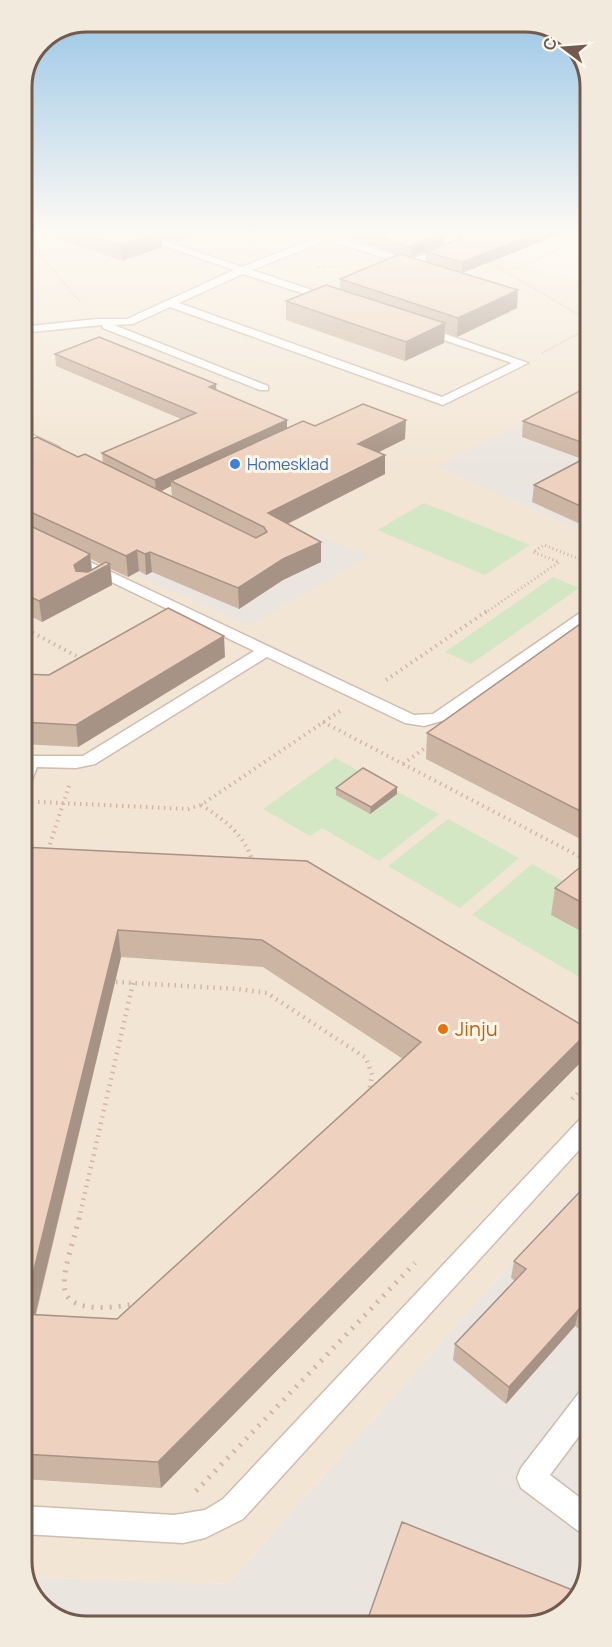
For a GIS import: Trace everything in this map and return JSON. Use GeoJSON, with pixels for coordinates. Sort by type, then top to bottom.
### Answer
{"type":"FeatureCollection","features":[{"type":"Feature","properties":{"kind":"lane"},"geometry":{"type":"LineString","coordinates":[[32,329],[97,322],[129,322],[160,309]]}},
{"type":"Feature","properties":{"kind":"lane"},"geometry":{"type":"LineString","coordinates":[[185,309],[443,401],[522,363]]}},
{"type":"Feature","properties":{"kind":"lane"},"geometry":{"type":"LineString","coordinates":[[97,322],[264,388]]}},
{"type":"Feature","properties":{"kind":"lane"},"geometry":{"type":"LineString","coordinates":[[410,326],[522,363]]}},
{"type":"Feature","properties":{"kind":"lane"},"geometry":{"type":"LineString","coordinates":[[32,439],[68,457]]}},
{"type":"Feature","properties":{"kind":"lane"},"geometry":{"type":"LineString","coordinates":[[54,548],[411,720],[432,720],[580,617]]}},
{"type":"Feature","properties":{"kind":"lane"},"geometry":{"type":"LineString","coordinates":[[92,583],[108,574]]}},
{"type":"Feature","properties":{"kind":"lane"},"geometry":{"type":"LineString","coordinates":[[32,761],[76,763],[89,760],[265,651]]}},
{"type":"Feature","properties":{"kind":"lane"},"geometry":{"type":"LineString","coordinates":[[32,1521],[174,1529],[199,1528],[225,1515],[263,1477],[580,1134]]}},
{"type":"Feature","properties":{"kind":"lane"},"geometry":{"type":"LineString","coordinates":[[580,1413],[531,1478],[580,1515]]}},
{"type":"Feature","properties":{"kind":"path"},"geometry":{"type":"LineString","coordinates":[[86,309],[97,322]]}},
{"type":"Feature","properties":{"kind":"path"},"geometry":{"type":"LineString","coordinates":[[522,363],[580,333]]}},
{"type":"Feature","properties":{"kind":"path"},"geometry":{"type":"LineString","coordinates":[[32,802],[171,809],[188,809],[201,805],[559,562],[533,552],[544,545],[580,558]]}},
{"type":"Feature","properties":{"kind":"path"},"geometry":{"type":"LineString","coordinates":[[32,632],[89,663]]}},
{"type":"Feature","properties":{"kind":"path"},"geometry":{"type":"LineString","coordinates":[[323,722],[580,857]]}},
{"type":"Feature","properties":{"kind":"path"},"geometry":{"type":"LineString","coordinates":[[46,856],[76,763]]}},
{"type":"Feature","properties":{"kind":"path"},"geometry":{"type":"LineString","coordinates":[[201,805],[237,830],[253,860],[253,867]]}},
{"type":"Feature","properties":{"kind":"path"},"geometry":{"type":"LineString","coordinates":[[116,982],[238,989],[267,993],[366,1058],[373,1078],[367,1095]]}},
{"type":"Feature","properties":{"kind":"path"},"geometry":{"type":"LineString","coordinates":[[133,983],[65,1279],[65,1293],[71,1300],[82,1306],[126,1306],[146,1298]]}},
{"type":"Feature","properties":{"kind":"path"},"geometry":{"type":"LineString","coordinates":[[566,1106],[580,1091]]}},
{"type":"Feature","properties":{"kind":"path"},"geometry":{"type":"LineString","coordinates":[[191,1496],[419,1258]]}},
{"type":"Feature","properties":{"kind":"shaded area"},"geometry":{"type":"Polygon","coordinates":[[[32,309],[580,309],[580,394],[439,466],[580,532],[580,1185],[228,1584],[34,1577],[33,1575],[32,309]]]}},
{"type":"Feature","properties":{"kind":"shaded area"},"geometry":{"type":"Polygon","coordinates":[[[580,394],[580,532],[438,466],[580,394]]]}},
{"type":"Feature","properties":{"kind":"shaded area"},"geometry":{"type":"Polygon","coordinates":[[[39,454],[255,564],[317,534],[368,556],[249,626],[32,527],[32,457],[39,454]]]}},
{"type":"Feature","properties":{"kind":"shaded area"},"geometry":{"type":"Polygon","coordinates":[[[580,1185],[580,1568],[575,1585],[562,1602],[540,1614],[526,1616],[83,1615],[69,1613],[53,1604],[45,1597],[34,1577],[228,1584],[580,1185]]]}},
{"type":"Feature","properties":{"kind":"green space"},"geometry":{"type":"Polygon","coordinates":[[[424,503],[530,545],[485,575],[377,530],[424,503]]]}},
{"type":"Feature","properties":{"kind":"green space"},"geometry":{"type":"Polygon","coordinates":[[[553,577],[579,588],[471,664],[445,652],[553,577]]]}},
{"type":"Feature","properties":{"kind":"green space"},"geometry":{"type":"Polygon","coordinates":[[[335,758],[439,814],[379,861],[322,828],[310,836],[263,809],[335,758]]]}},
{"type":"Feature","properties":{"kind":"green space"},"geometry":{"type":"Polygon","coordinates":[[[448,819],[519,858],[460,908],[388,866],[448,819]]]}},
{"type":"Feature","properties":{"kind":"green space"},"geometry":{"type":"Polygon","coordinates":[[[532,864],[580,890],[580,977],[472,915],[532,864]]]}},
{"type":"Feature","properties":{"kind":"building"},"geometry":{"type":"Polygon","coordinates":[[[309,309],[401,309],[445,323],[406,342],[309,309]]]}},
{"type":"Feature","properties":{"kind":"building"},"geometry":{"type":"Polygon","coordinates":[[[430,309],[478,309],[458,318],[430,309]]]}},
{"type":"Feature","properties":{"kind":"building"},"geometry":{"type":"Polygon","coordinates":[[[99,337],[216,384],[209,387],[287,420],[155,480],[102,453],[196,413],[55,354],[99,337]]]}},
{"type":"Feature","properties":{"kind":"building"},"geometry":{"type":"Polygon","coordinates":[[[580,391],[580,442],[523,421],[580,391]]]}},
{"type":"Feature","properties":{"kind":"building"},"geometry":{"type":"Polygon","coordinates":[[[363,404],[406,420],[358,444],[385,455],[268,513],[321,542],[283,559],[238,588],[150,552],[145,554],[137,550],[126,556],[32,513],[32,439],[37,437],[78,457],[85,454],[256,538],[267,532],[264,527],[171,481],[303,421],[315,426],[363,404]]]}},
{"type":"Feature","properties":{"kind":"building"},"geometry":{"type":"Polygon","coordinates":[[[580,461],[580,506],[534,485],[580,461]]]}},
{"type":"Feature","properties":{"kind":"building"},"geometry":{"type":"Polygon","coordinates":[[[32,527],[90,554],[74,565],[76,571],[88,572],[106,562],[110,564],[39,601],[32,598],[32,527]]]}},
{"type":"Feature","properties":{"kind":"building"},"geometry":{"type":"Polygon","coordinates":[[[168,608],[224,636],[76,725],[32,723],[32,674],[49,675],[168,608]]]}},
{"type":"Feature","properties":{"kind":"building"},"geometry":{"type":"Polygon","coordinates":[[[580,624],[580,811],[427,733],[580,624]]]}},
{"type":"Feature","properties":{"kind":"building"},"geometry":{"type":"Polygon","coordinates":[[[363,768],[397,787],[371,807],[336,788],[363,768]]]}},
{"type":"Feature","properties":{"kind":"building"},"geometry":{"type":"Polygon","coordinates":[[[32,847],[307,861],[580,1024],[580,1040],[158,1462],[32,1455],[32,1314],[117,1319],[421,1042],[262,940],[118,930],[32,1278],[32,847]]]}},
{"type":"Feature","properties":{"kind":"building"},"geometry":{"type":"Polygon","coordinates":[[[580,867],[580,902],[555,888],[580,867]]]}},
{"type":"Feature","properties":{"kind":"building"},"geometry":{"type":"Polygon","coordinates":[[[580,1192],[580,1310],[509,1387],[455,1344],[526,1269],[514,1261],[580,1192]]]}},
{"type":"Feature","properties":{"kind":"building"},"geometry":{"type":"Polygon","coordinates":[[[402,1522],[572,1590],[562,1602],[550,1610],[526,1616],[369,1616],[402,1522]]]}},
{"type":"Feature","properties":{"kind":"place","name":"Homesklad"},"geometry":{"type":"Point","coordinates":[235,464]}},
{"type":"Feature","properties":{"kind":"place","name":"Jinju"},"geometry":{"type":"Point","coordinates":[443,1029]}}]}
